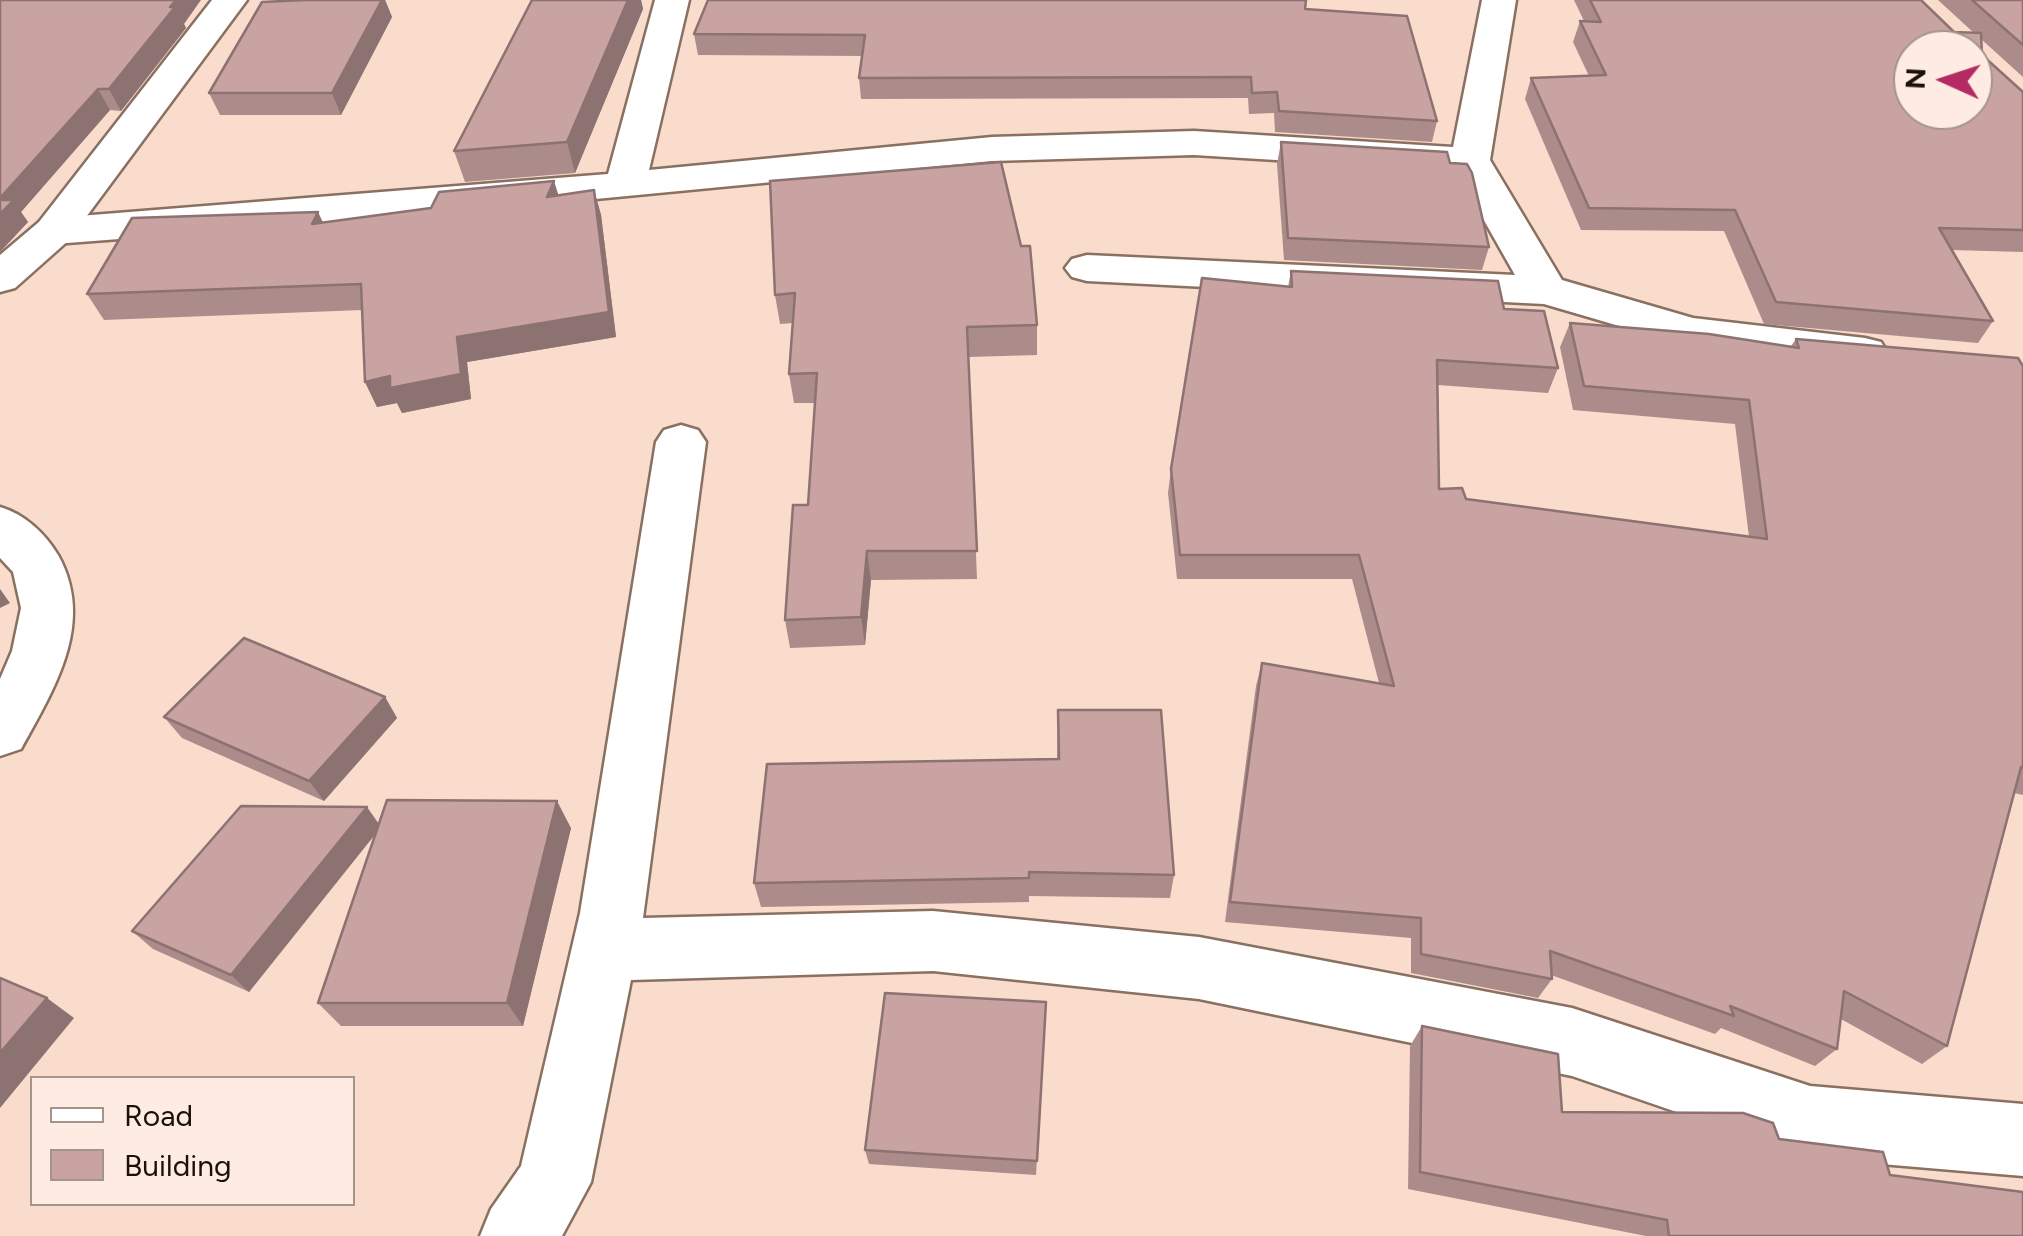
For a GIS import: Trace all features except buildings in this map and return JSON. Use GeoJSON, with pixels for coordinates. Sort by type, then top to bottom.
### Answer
{"type":"FeatureCollection","features":[{"type":"Feature","properties":{"kind":"street"},"geometry":{"type":"LineString","coordinates":[[0,278],[54,231],[230,0]]}},
{"type":"Feature","properties":{"kind":"street"},"geometry":{"type":"LineString","coordinates":[[625,185],[672,0]]}},
{"type":"Feature","properties":{"kind":"street"},"geometry":{"type":"LineString","coordinates":[[1499,0],[1470,160],[1546,290]]}},
{"type":"Feature","properties":{"kind":"street"},"geometry":{"type":"LineString","coordinates":[[54,231],[625,185],[992,148],[1194,143],[1470,160]]}},
{"type":"Feature","properties":{"kind":"street"},"geometry":{"type":"LineString","coordinates":[[1086,268],[1546,290],[1691,332],[1903,357]]}},
{"type":"Feature","properties":{"kind":"street"},"geometry":{"type":"LineString","coordinates":[[518,1236],[554,1182],[604,950],[681,442]]}},
{"type":"Feature","properties":{"kind":"street"},"geometry":{"type":"LineString","coordinates":[[0,526],[37,566],[51,612],[26,686],[0,732]]}},
{"type":"Feature","properties":{"kind":"street"},"geometry":{"type":"LineString","coordinates":[[604,950],[933,942],[1199,968],[1572,1042],[1810,1122],[2023,1140]]}}]}
